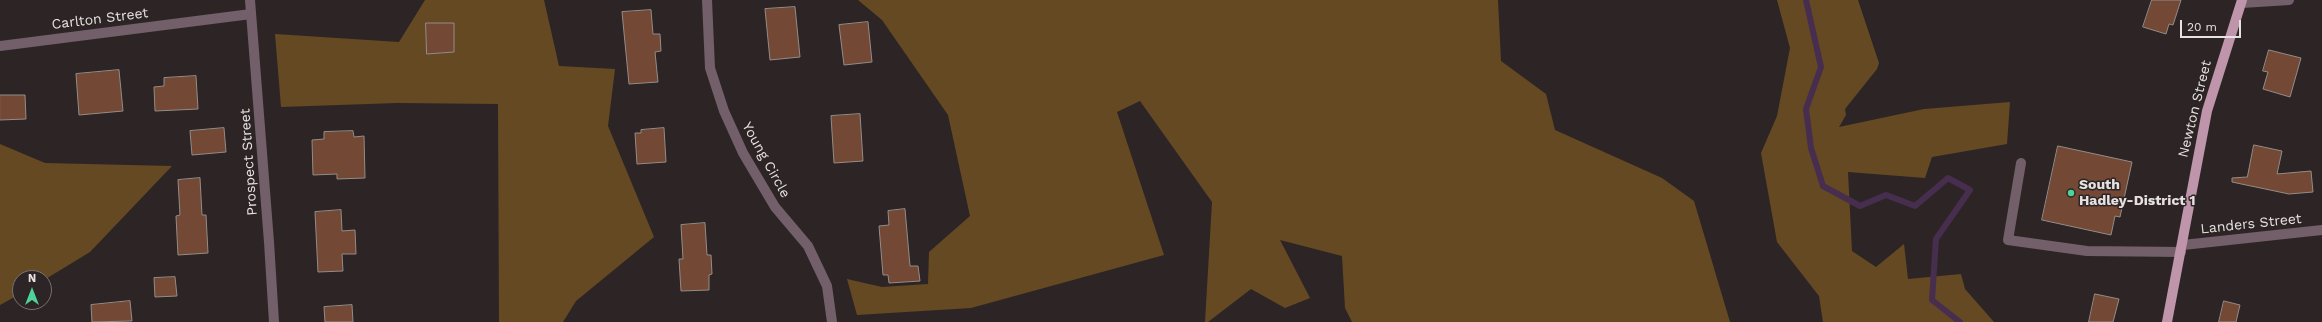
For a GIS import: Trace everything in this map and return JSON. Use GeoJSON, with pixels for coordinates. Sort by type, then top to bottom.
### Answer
{"type":"FeatureCollection","features":[{"type":"Feature","properties":{"kind":"main road","name":"Newton Street"},"geometry":{"type":"LineString","coordinates":[[2167,322],[2207,111],[2242,1]]}},
{"type":"Feature","properties":{"kind":"street","name":"Prospect Street"},"geometry":{"type":"LineString","coordinates":[[250,0],[274,322]]}},
{"type":"Feature","properties":{"kind":"street","name":"Young Circle"},"geometry":{"type":"LineString","coordinates":[[707,0],[710,68],[724,111],[743,153],[775,207],[808,246],[827,286],[832,322]]}},
{"type":"Feature","properties":{"kind":"street"},"geometry":{"type":"LineString","coordinates":[[2242,1],[2289,0]]}},
{"type":"Feature","properties":{"kind":"street","name":"Carlton Street"},"geometry":{"type":"LineString","coordinates":[[0,46],[251,14]]}},
{"type":"Feature","properties":{"kind":"street","name":"Landers Street"},"geometry":{"type":"LineString","coordinates":[[2021,162],[2008,240],[2087,251],[2182,249],[2322,230]]}},
{"type":"Feature","properties":{"kind":"shaded area"},"geometry":{"type":"Polygon","coordinates":[[[425,0],[544,0],[559,66],[615,69],[608,126],[654,237],[576,301],[563,322],[499,322],[498,104],[397,103],[281,107],[275,34],[399,42],[425,0]]]}},
{"type":"Feature","properties":{"kind":"shaded area"},"geometry":{"type":"Polygon","coordinates":[[[858,0],[1498,0],[1501,61],[1546,94],[1555,130],[1662,178],[1694,201],[1730,322],[1352,322],[1345,308],[1342,256],[1280,240],[1310,298],[1285,308],[1251,289],[1208,322],[1205,322],[1212,202],[1140,101],[1117,112],[1164,255],[971,308],[857,315],[847,279],[882,287],[928,284],[929,252],[970,216],[948,115],[882,20],[858,0]]]}},
{"type":"Feature","properties":{"kind":"shaded area"},"geometry":{"type":"Polygon","coordinates":[[[1777,0],[1858,0],[1879,63],[1877,69],[1845,109],[1846,115],[1839,127],[1924,109],[2010,102],[2007,144],[1932,157],[1925,178],[1848,172],[1852,251],[1876,267],[1904,244],[1908,279],[1961,274],[1965,289],[1994,322],[1823,322],[1819,296],[1777,242],[1761,153],[1777,116],[1790,48],[1777,0]]]}},
{"type":"Feature","properties":{"kind":"shaded area"},"geometry":{"type":"Polygon","coordinates":[[[0,144],[45,163],[172,166],[90,252],[52,275],[52,270],[12,270],[12,298],[0,305],[0,144]]]}},
{"type":"Feature","properties":{"kind":"building"},"geometry":{"type":"Polygon","coordinates":[[[2152,0],[2181,0],[2173,25],[2169,24],[2166,34],[2143,27],[2152,0]]]}},
{"type":"Feature","properties":{"kind":"building"},"geometry":{"type":"Polygon","coordinates":[[[795,7],[800,57],[770,60],[765,9],[795,7]]]}},
{"type":"Feature","properties":{"kind":"building"},"geometry":{"type":"Polygon","coordinates":[[[651,10],[653,34],[660,34],[661,51],[655,52],[658,82],[629,84],[622,12],[651,10]]]}},
{"type":"Feature","properties":{"kind":"building"},"geometry":{"type":"Polygon","coordinates":[[[868,22],[872,62],[844,65],[839,25],[868,22]]]}},
{"type":"Feature","properties":{"kind":"building"},"geometry":{"type":"Polygon","coordinates":[[[426,23],[454,23],[454,52],[427,54],[426,23]]]}},
{"type":"Feature","properties":{"kind":"building"},"geometry":{"type":"Polygon","coordinates":[[[2269,50],[2301,58],[2290,97],[2263,89],[2268,72],[2263,71],[2269,50]]]}},
{"type":"Feature","properties":{"kind":"building"},"geometry":{"type":"Polygon","coordinates":[[[119,70],[123,111],[79,115],[76,74],[119,70]]]}},
{"type":"Feature","properties":{"kind":"building"},"geometry":{"type":"Polygon","coordinates":[[[196,76],[198,109],[155,111],[154,87],[164,86],[164,78],[196,76]]]}},
{"type":"Feature","properties":{"kind":"building"},"geometry":{"type":"Polygon","coordinates":[[[0,95],[25,95],[26,119],[0,120],[0,95]]]}},
{"type":"Feature","properties":{"kind":"building"},"geometry":{"type":"Polygon","coordinates":[[[860,114],[863,161],[834,163],[831,116],[860,114]]]}},
{"type":"Feature","properties":{"kind":"building"},"geometry":{"type":"Polygon","coordinates":[[[224,128],[226,152],[192,155],[190,131],[224,128]]]}},
{"type":"Feature","properties":{"kind":"building"},"geometry":{"type":"Polygon","coordinates":[[[664,128],[666,162],[637,164],[635,133],[641,133],[641,130],[664,128]]]}},
{"type":"Feature","properties":{"kind":"building"},"geometry":{"type":"Polygon","coordinates":[[[353,131],[354,137],[364,136],[365,178],[337,179],[337,174],[313,175],[312,140],[324,139],[324,132],[353,131]]]}},
{"type":"Feature","properties":{"kind":"building"},"geometry":{"type":"Polygon","coordinates":[[[2254,145],[2282,151],[2277,174],[2311,171],[2313,192],[2289,194],[2232,182],[2232,178],[2247,177],[2254,145]]]}},
{"type":"Feature","properties":{"kind":"building"},"geometry":{"type":"Polygon","coordinates":[[[2058,146],[2132,162],[2120,217],[2115,216],[2111,235],[2042,220],[2058,146]]]}},
{"type":"Feature","properties":{"kind":"building"},"geometry":{"type":"Polygon","coordinates":[[[200,178],[202,215],[206,215],[208,253],[178,255],[176,216],[180,215],[178,180],[200,178]]]}},
{"type":"Feature","properties":{"kind":"building"},"geometry":{"type":"Polygon","coordinates":[[[905,209],[910,266],[918,266],[920,281],[889,283],[888,275],[883,275],[879,226],[889,225],[888,211],[905,209]]]}},
{"type":"Feature","properties":{"kind":"building"},"geometry":{"type":"Polygon","coordinates":[[[341,210],[342,231],[355,230],[356,254],[342,254],[343,271],[318,272],[315,212],[341,210]]]}},
{"type":"Feature","properties":{"kind":"building"},"geometry":{"type":"Polygon","coordinates":[[[705,223],[707,255],[711,255],[712,274],[709,275],[709,290],[681,291],[679,259],[683,259],[681,225],[705,223]]]}},
{"type":"Feature","properties":{"kind":"building"},"geometry":{"type":"Polygon","coordinates":[[[175,277],[177,296],[155,297],[154,278],[175,277]]]}},
{"type":"Feature","properties":{"kind":"building"},"geometry":{"type":"Polygon","coordinates":[[[2095,294],[2119,299],[2113,322],[2089,322],[2095,294]]]}},
{"type":"Feature","properties":{"kind":"building"},"geometry":{"type":"Polygon","coordinates":[[[130,301],[132,321],[92,322],[91,305],[130,301]]]}},
{"type":"Feature","properties":{"kind":"building"},"geometry":{"type":"Polygon","coordinates":[[[2224,301],[2240,305],[2236,322],[2219,322],[2224,301]]]}},
{"type":"Feature","properties":{"kind":"building"},"geometry":{"type":"Polygon","coordinates":[[[352,305],[353,322],[325,322],[324,307],[352,305]]]}},
{"type":"Feature","properties":{"kind":"waterway"},"geometry":{"type":"LineString","coordinates":[[1806,0],[1821,67],[1806,109],[1811,148],[1823,186],[1860,206],[1886,195],[1915,206],[1948,178],[1970,190],[1936,239],[1932,300],[1960,322]]}},
{"type":"Feature","properties":{"kind":"place","name":"South Hadley-District 1"},"geometry":{"type":"Point","coordinates":[2071,193]}}]}
